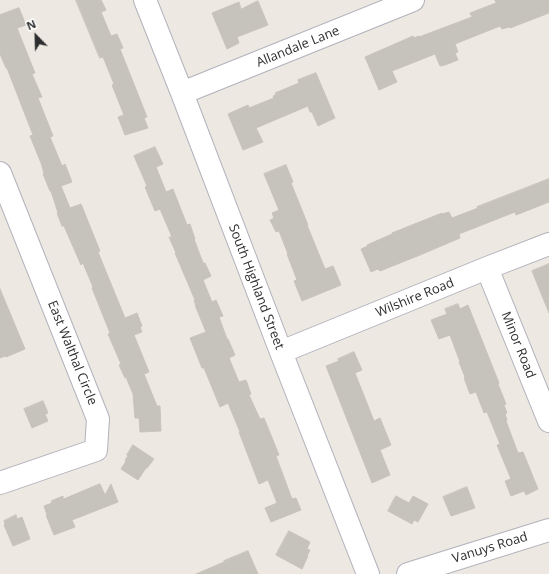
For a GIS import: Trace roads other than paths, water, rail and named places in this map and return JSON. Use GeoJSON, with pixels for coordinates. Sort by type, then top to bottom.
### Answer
{"type":"FeatureCollection","features":[{"type":"Feature","properties":{"kind":"street","name":"South Highland Street"},"geometry":{"type":"LineString","coordinates":[[146,0],[368,574]]}},
{"type":"Feature","properties":{"kind":"street","name":"Allandale Lane"},"geometry":{"type":"LineString","coordinates":[[182,93],[413,0]]}},
{"type":"Feature","properties":{"kind":"street","name":"East Walthal Circle"},"geometry":{"type":"LineString","coordinates":[[0,173],[98,418],[96,450],[5,482]]}},
{"type":"Feature","properties":{"kind":"street","name":"Wilshire Road"},"geometry":{"type":"LineString","coordinates":[[281,352],[549,244]]}},
{"type":"Feature","properties":{"kind":"street","name":"Minor Road"},"geometry":{"type":"LineString","coordinates":[[487,268],[549,422]]}},
{"type":"Feature","properties":{"kind":"street","name":"Vanuys Road"},"geometry":{"type":"LineString","coordinates":[[408,574],[549,530]]}}]}
